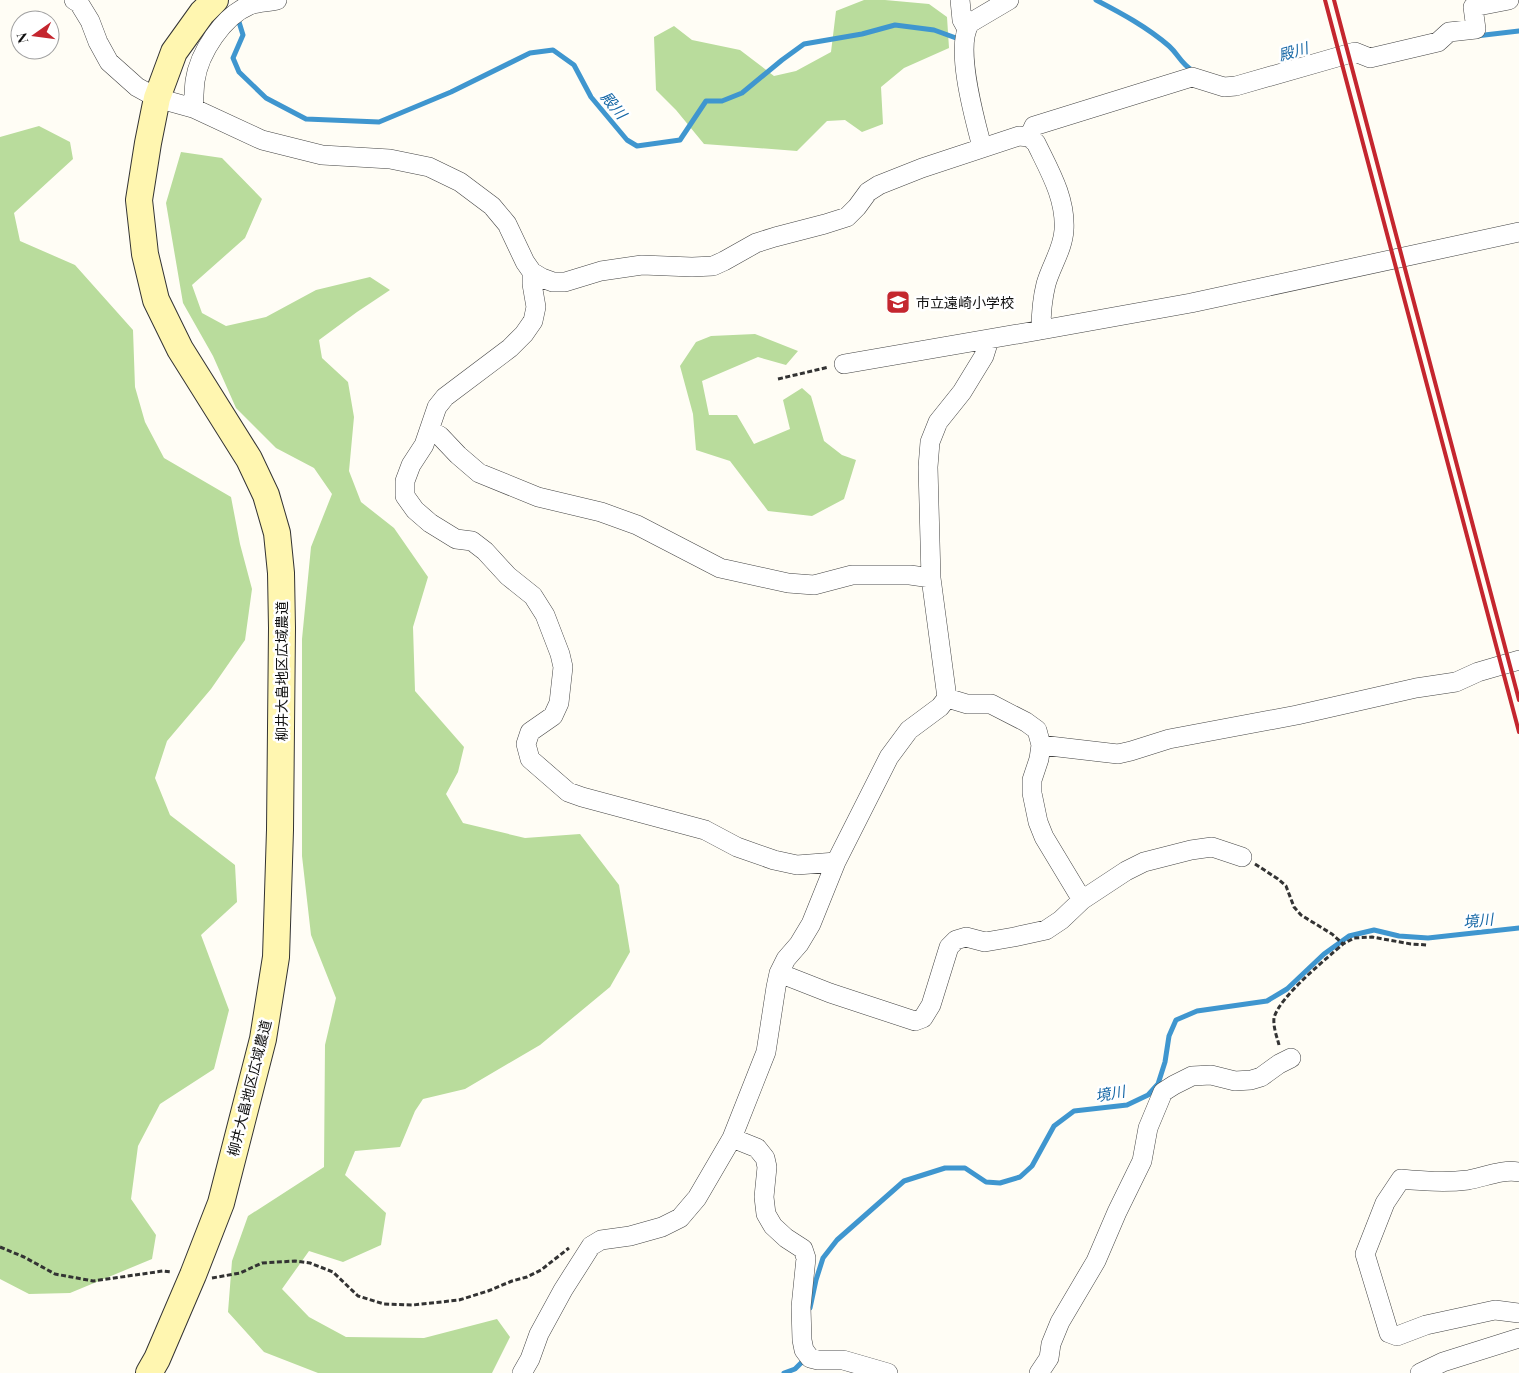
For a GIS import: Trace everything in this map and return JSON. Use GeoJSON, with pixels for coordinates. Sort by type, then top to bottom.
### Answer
{"type":"FeatureCollection","features":[{"type":"Feature","properties":{"kind":"street"},"geometry":{"type":"LineString","coordinates":[[74,0],[90,21],[98,42],[109,62],[138,87],[157,98],[193,108],[262,140],[322,155],[390,159],[429,167],[460,182],[492,206],[507,224],[532,272],[548,280],[565,282],[601,271],[642,265],[713,266],[756,244],[775,237],[847,217],[868,192],[879,185],[982,147],[1019,136],[1029,137],[1036,143],[1059,192],[1063,209],[1064,230],[1060,248],[1046,283],[1040,310],[1042,330]]}},
{"type":"Feature","properties":{"kind":"street","name":"柳井大畠地区広域農道"},"geometry":{"type":"LineString","coordinates":[[150,1373],[193,1275],[220,1203],[264,1039],[276,957],[281,803],[282,628],[281,573],[277,533],[266,495],[249,459],[180,349],[156,300],[145,254],[139,200],[157,98],[174,52],[202,13],[215,0]]}},
{"type":"Feature","properties":{"kind":"street"},"geometry":{"type":"LineString","coordinates":[[193,108],[195,80],[204,52],[220,29],[235,14],[251,5],[277,0]]}},
{"type":"Feature","properties":{"kind":"street"},"geometry":{"type":"LineString","coordinates":[[960,0],[962,20],[967,29]]}},
{"type":"Feature","properties":{"kind":"street"},"geometry":{"type":"LineString","coordinates":[[982,147],[972,113],[967,77],[965,38],[970,24],[1009,0]]}},
{"type":"Feature","properties":{"kind":"street"},"geometry":{"type":"LineString","coordinates":[[1029,137],[1034,126],[1192,77],[1224,87],[1236,86],[1355,52],[1370,58],[1438,42],[1450,32],[1476,29],[1473,7],[1510,0]]}},
{"type":"Feature","properties":{"kind":"street"},"geometry":{"type":"LineString","coordinates":[[844,364],[989,340],[1191,302],[1519,232]]}},
{"type":"Feature","properties":{"kind":"street"},"geometry":{"type":"LineString","coordinates":[[532,272],[536,307],[533,321],[524,334],[510,348],[445,397],[437,407],[424,445],[411,464],[404,481],[405,496],[415,510],[430,523],[456,538],[472,541],[485,551],[508,576],[533,596],[545,615],[560,654],[562,667],[559,702],[553,716],[530,732],[526,744],[530,759],[568,792],[582,797],[705,830],[738,846],[774,860],[797,865],[836,862]]}},
{"type":"Feature","properties":{"kind":"street"},"geometry":{"type":"LineString","coordinates":[[522,1373],[530,1359],[539,1334],[563,1290],[591,1246],[601,1240],[630,1236],[662,1227],[680,1218],[697,1198],[732,1138],[766,1052],[779,974],[786,960],[799,944],[811,924],[836,862],[889,757],[908,730],[940,707],[947,698],[931,578],[928,467],[930,442],[938,422],[962,392],[984,356],[989,340]]}},
{"type":"Feature","properties":{"kind":"street"},"geometry":{"type":"LineString","coordinates":[[430,430],[440,436],[479,473],[538,497],[601,512],[637,525],[720,568],[788,583],[814,585],[852,574],[910,575],[931,578]]}},
{"type":"Feature","properties":{"kind":"street"},"geometry":{"type":"LineString","coordinates":[[1041,745],[1118,754],[1168,739],[1297,715],[1416,688],[1456,682],[1478,672],[1519,660]]}},
{"type":"Feature","properties":{"kind":"street"},"geometry":{"type":"LineString","coordinates":[[947,698],[967,704],[990,704],[1026,722],[1037,730],[1041,745],[1039,759],[1032,780],[1032,793],[1038,822],[1044,838],[1082,900]]}},
{"type":"Feature","properties":{"kind":"street"},"geometry":{"type":"LineString","coordinates":[[779,974],[915,1021],[923,1018],[931,1005],[949,947],[956,940],[966,937],[985,942],[1014,938],[1046,930],[1061,920],[1082,900],[1126,870],[1144,862],[1181,852],[1212,847],[1242,857]]}},
{"type":"Feature","properties":{"kind":"street"},"geometry":{"type":"LineString","coordinates":[[1039,1373],[1049,1358],[1051,1344],[1060,1322],[1096,1261],[1142,1161],[1148,1128],[1163,1092],[1192,1076],[1210,1075],[1235,1081],[1251,1080],[1261,1077],[1288,1060]]}},
{"type":"Feature","properties":{"kind":"street"},"geometry":{"type":"LineString","coordinates":[[732,1138],[756,1148],[764,1158],[767,1167],[764,1197],[766,1214],[773,1226],[786,1238],[803,1249],[806,1258],[801,1307],[804,1350],[810,1358],[842,1360],[888,1373]]}},
{"type":"Feature","properties":{"kind":"street"},"geometry":{"type":"LineString","coordinates":[[1519,1172],[1510,1170],[1468,1180],[1440,1182],[1400,1179],[1385,1203],[1365,1254],[1389,1333],[1397,1336],[1426,1325],[1495,1310],[1519,1313]]}},
{"type":"Feature","properties":{"kind":"street"},"geometry":{"type":"LineString","coordinates":[[1420,1373],[1443,1362],[1519,1338]]}},
{"type":"Feature","properties":{"kind":"path"},"geometry":{"type":"LineString","coordinates":[[778,379],[844,364]]}},
{"type":"Feature","properties":{"kind":"path"},"geometry":{"type":"LineString","coordinates":[[1242,857],[1278,879],[1286,886],[1294,907],[1301,915],[1332,934],[1343,944]]}},
{"type":"Feature","properties":{"kind":"path"},"geometry":{"type":"LineString","coordinates":[[1288,1060],[1281,1056],[1274,1024],[1277,1010],[1287,997],[1343,944],[1354,938],[1372,937],[1428,945]]}},
{"type":"Feature","properties":{"kind":"path"},"geometry":{"type":"LineString","coordinates":[[0,1246],[56,1274],[93,1281],[163,1271],[215,1278],[240,1273],[262,1263],[295,1261],[310,1263],[333,1272],[358,1296],[384,1304],[413,1305],[459,1300],[488,1291],[542,1270],[572,1246],[580,1244],[591,1246]]}},
{"type":"Feature","properties":{"kind":"green space"},"geometry":{"type":"Polygon","coordinates":[[[864,0],[929,4],[947,17],[949,48],[904,68],[881,87],[883,124],[862,132],[845,120],[827,121],[797,151],[704,144],[676,110],[656,90],[654,37],[674,26],[692,40],[740,50],[774,76],[796,71],[831,52],[836,11],[864,0]]]}},
{"type":"Feature","properties":{"kind":"green space"},"geometry":{"type":"Polygon","coordinates":[[[39,126],[70,142],[73,159],[14,213],[20,241],[75,265],[133,330],[135,387],[145,422],[164,458],[231,497],[240,544],[252,589],[245,640],[211,689],[167,741],[155,778],[170,815],[235,865],[237,902],[201,935],[229,1010],[214,1069],[160,1104],[138,1146],[131,1199],[156,1235],[152,1259],[70,1293],[29,1294],[0,1279],[0,137],[39,126]]]}},
{"type":"Feature","properties":{"kind":"green space"},"geometry":{"type":"Polygon","coordinates":[[[181,152],[222,158],[262,199],[245,238],[192,285],[202,313],[226,326],[266,317],[316,290],[370,277],[390,290],[319,340],[322,358],[348,382],[354,417],[349,471],[361,502],[394,528],[428,577],[413,627],[415,691],[464,747],[458,772],[446,794],[463,823],[525,838],[580,834],[619,885],[630,952],[610,987],[540,1045],[465,1089],[423,1099],[415,1111],[400,1147],[355,1151],[345,1175],[386,1213],[381,1245],[343,1262],[309,1251],[282,1289],[309,1317],[346,1337],[424,1338],[497,1319],[510,1337],[492,1373],[318,1373],[264,1352],[228,1312],[232,1261],[248,1216],[324,1167],[325,1045],[336,998],[311,935],[302,856],[302,639],[311,547],[332,494],[314,468],[276,448],[236,408],[213,356],[183,303],[166,203],[181,152]]]}},
{"type":"Feature","properties":{"kind":"green space"},"geometry":{"type":"Polygon","coordinates":[[[755,334],[798,351],[786,365],[758,357],[702,381],[709,415],[737,415],[754,444],[790,429],[783,400],[802,388],[811,396],[824,441],[842,455],[856,460],[844,499],[812,516],[768,511],[730,461],[696,450],[693,414],[680,366],[696,342],[711,336],[755,334]]]}},
{"type":"Feature","properties":{"kind":"waterway","name":"殿川"},"geometry":{"type":"LineString","coordinates":[[1096,0],[1152,33],[1169,46],[1185,65],[1193,71]]}},
{"type":"Feature","properties":{"kind":"waterway","name":"殿川"},"geometry":{"type":"LineString","coordinates":[[239,22],[243,35],[233,58],[239,72],[266,98],[306,119],[379,122],[451,92],[530,53],[553,50],[574,65],[591,97],[627,140],[637,146],[680,140],[706,101],[722,101],[742,93],[804,44],[862,34],[895,25],[934,30],[956,38],[961,36]]}},
{"type":"Feature","properties":{"kind":"waterway","name":"殿川"},"geometry":{"type":"LineString","coordinates":[[1476,36],[1519,31]]}},
{"type":"Feature","properties":{"kind":"waterway","name":"境川"},"geometry":{"type":"LineString","coordinates":[[810,1308],[823,1258],[837,1240],[904,1181],[945,1168],[965,1168],[986,1182],[1000,1183],[1020,1177],[1032,1166],[1054,1126],[1074,1111],[1127,1105],[1148,1095],[1158,1084],[1165,1062],[1169,1036],[1176,1020],[1197,1011],[1267,1001],[1287,989],[1324,954],[1349,936],[1374,930],[1399,936],[1428,938],[1519,928]]}},
{"type":"Feature","properties":{"kind":"waterway","name":"境川"},"geometry":{"type":"LineString","coordinates":[[784,1373],[795,1369],[806,1358]]}},
{"type":"Feature","properties":{"kind":"railway"},"geometry":{"type":"LineString","coordinates":[[1325,0],[1519,732]]}},
{"type":"Feature","properties":{"kind":"railway"},"geometry":{"type":"LineString","coordinates":[[1334,0],[1519,700]]}},
{"type":"Feature","properties":{"kind":"place","name":"市立遠崎小学校"},"geometry":{"type":"Point","coordinates":[898,302]}}]}
